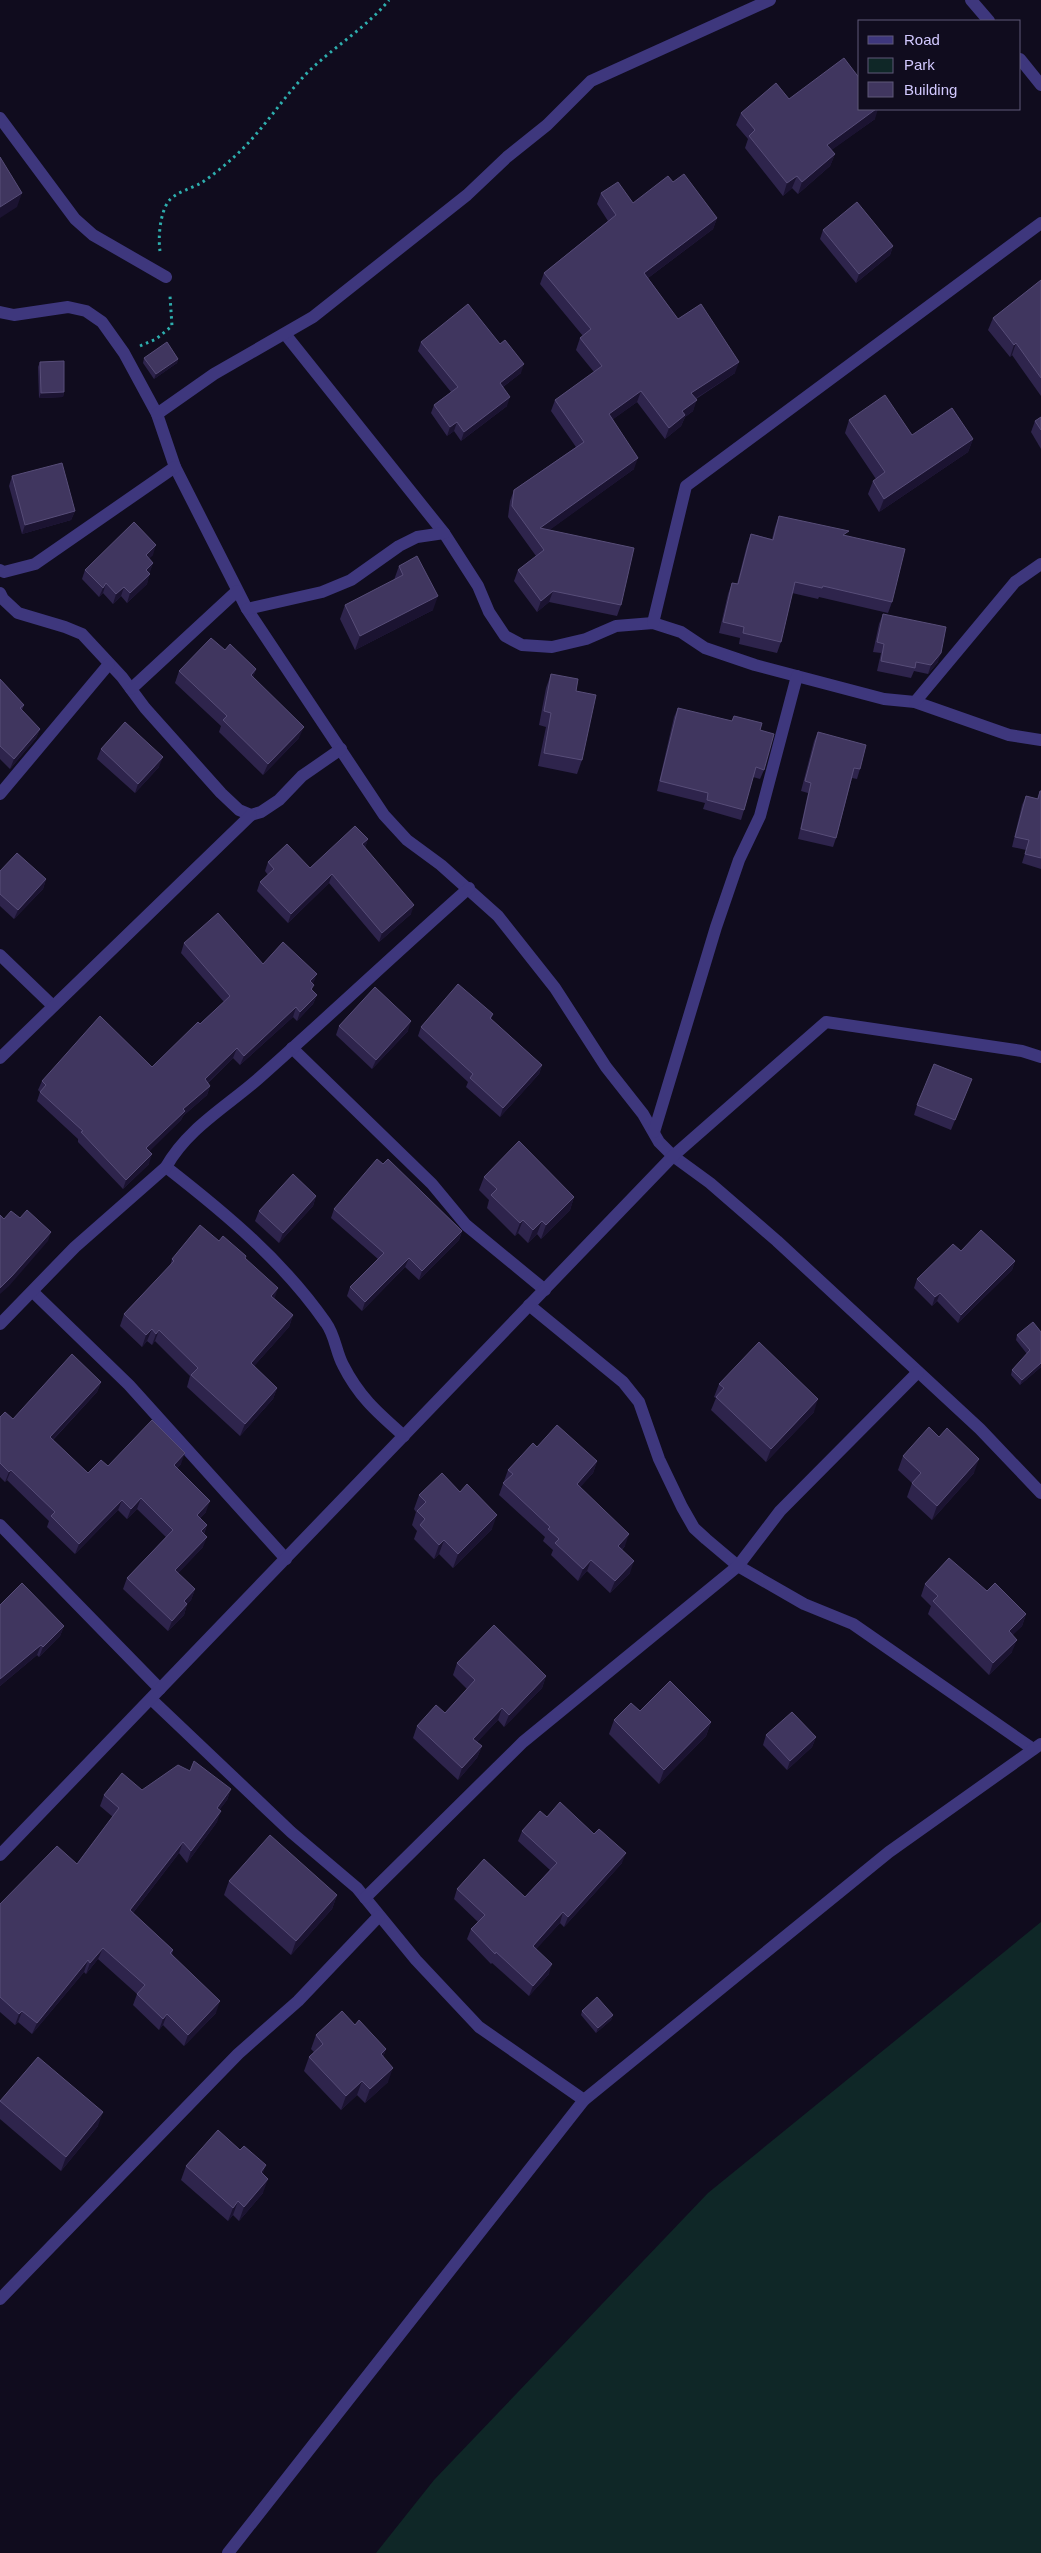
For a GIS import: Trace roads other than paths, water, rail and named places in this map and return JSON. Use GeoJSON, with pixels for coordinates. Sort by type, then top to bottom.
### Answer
{"type":"FeatureCollection","features":[{"type":"Feature","properties":{"kind":"street"},"geometry":{"type":"LineString","coordinates":[[157,414],[214,374],[313,317],[467,195],[507,157],[547,125],[591,81],[770,0]]}},
{"type":"Feature","properties":{"kind":"street"},"geometry":{"type":"LineString","coordinates":[[971,0],[988,20]]}},
{"type":"Feature","properties":{"kind":"street"},"geometry":{"type":"LineString","coordinates":[[1021,60],[1041,85]]}},
{"type":"Feature","properties":{"kind":"street"},"geometry":{"type":"LineString","coordinates":[[0,118],[75,219],[93,235],[166,277]]}},
{"type":"Feature","properties":{"kind":"street"},"geometry":{"type":"LineString","coordinates":[[653,623],[686,486],[1041,223]]}},
{"type":"Feature","properties":{"kind":"street"},"geometry":{"type":"LineString","coordinates":[[0,312],[14,315],[68,307],[86,311],[102,322],[124,353],[157,414],[175,467],[246,609],[384,815],[407,840],[468,888],[498,916],[555,988],[606,1067],[654,1132],[659,1142],[673,1156],[710,1183],[777,1241],[980,1429],[1041,1493]]}},
{"type":"Feature","properties":{"kind":"street"},"geometry":{"type":"LineString","coordinates":[[285,334],[444,533],[478,586],[489,612],[505,636],[522,645],[552,647],[586,639],[616,626],[653,623],[681,632],[705,648],[797,676],[884,699],[915,702],[1009,735],[1041,740]]}},
{"type":"Feature","properties":{"kind":"street"},"geometry":{"type":"LineString","coordinates":[[0,570],[4,572],[35,564],[175,467]]}},
{"type":"Feature","properties":{"kind":"street"},"geometry":{"type":"LineString","coordinates":[[246,609],[322,592],[350,580],[399,546],[417,537],[444,533]]}},
{"type":"Feature","properties":{"kind":"street"},"geometry":{"type":"LineString","coordinates":[[915,702],[1016,582],[1041,564]]}},
{"type":"Feature","properties":{"kind":"street"},"geometry":{"type":"LineString","coordinates":[[131,689],[237,591]]}},
{"type":"Feature","properties":{"kind":"street"},"geometry":{"type":"LineString","coordinates":[[1,598],[18,613],[65,626],[82,634],[221,793],[239,810],[250,815]]}},
{"type":"Feature","properties":{"kind":"street"},"geometry":{"type":"LineString","coordinates":[[0,794],[109,664]]}},
{"type":"Feature","properties":{"kind":"street"},"geometry":{"type":"LineString","coordinates":[[654,1132],[716,927],[739,860],[760,816],[797,676]]}},
{"type":"Feature","properties":{"kind":"street"},"geometry":{"type":"LineString","coordinates":[[0,1058],[250,815],[261,812],[279,800],[302,776],[341,749]]}},
{"type":"Feature","properties":{"kind":"street"},"geometry":{"type":"LineString","coordinates":[[0,1324],[75,1247],[166,1168],[172,1157],[194,1132],[292,1048],[468,888]]}},
{"type":"Feature","properties":{"kind":"street"},"geometry":{"type":"LineString","coordinates":[[0,955],[53,1006]]}},
{"type":"Feature","properties":{"kind":"street"},"geometry":{"type":"LineString","coordinates":[[0,1855],[673,1156],[826,1022],[1022,1051],[1041,1057]]}},
{"type":"Feature","properties":{"kind":"street"},"geometry":{"type":"LineString","coordinates":[[292,1048],[432,1184],[466,1225],[545,1290]]}},
{"type":"Feature","properties":{"kind":"street"},"geometry":{"type":"LineString","coordinates":[[166,1168],[225,1214],[278,1264],[328,1325],[342,1364],[363,1400],[404,1436]]}},
{"type":"Feature","properties":{"kind":"street"},"geometry":{"type":"LineString","coordinates":[[33,1292],[130,1385],[286,1559]]}},
{"type":"Feature","properties":{"kind":"street"},"geometry":{"type":"LineString","coordinates":[[228,2553],[584,2100],[889,1852],[1037,1747],[852,1624],[804,1604],[738,1566],[694,1528],[659,1459],[639,1402],[623,1382],[529,1305]]}},
{"type":"Feature","properties":{"kind":"street"},"geometry":{"type":"LineString","coordinates":[[364,1898],[524,1742],[738,1566],[780,1511],[918,1372]]}},
{"type":"Feature","properties":{"kind":"street"},"geometry":{"type":"LineString","coordinates":[[0,1526],[160,1689]]}},
{"type":"Feature","properties":{"kind":"street"},"geometry":{"type":"LineString","coordinates":[[151,1699],[291,1832],[357,1888],[416,1960],[479,2027],[584,2100]]}},
{"type":"Feature","properties":{"kind":"street"},"geometry":{"type":"LineString","coordinates":[[0,2299],[238,2054],[298,2000],[379,1916]]}}]}
